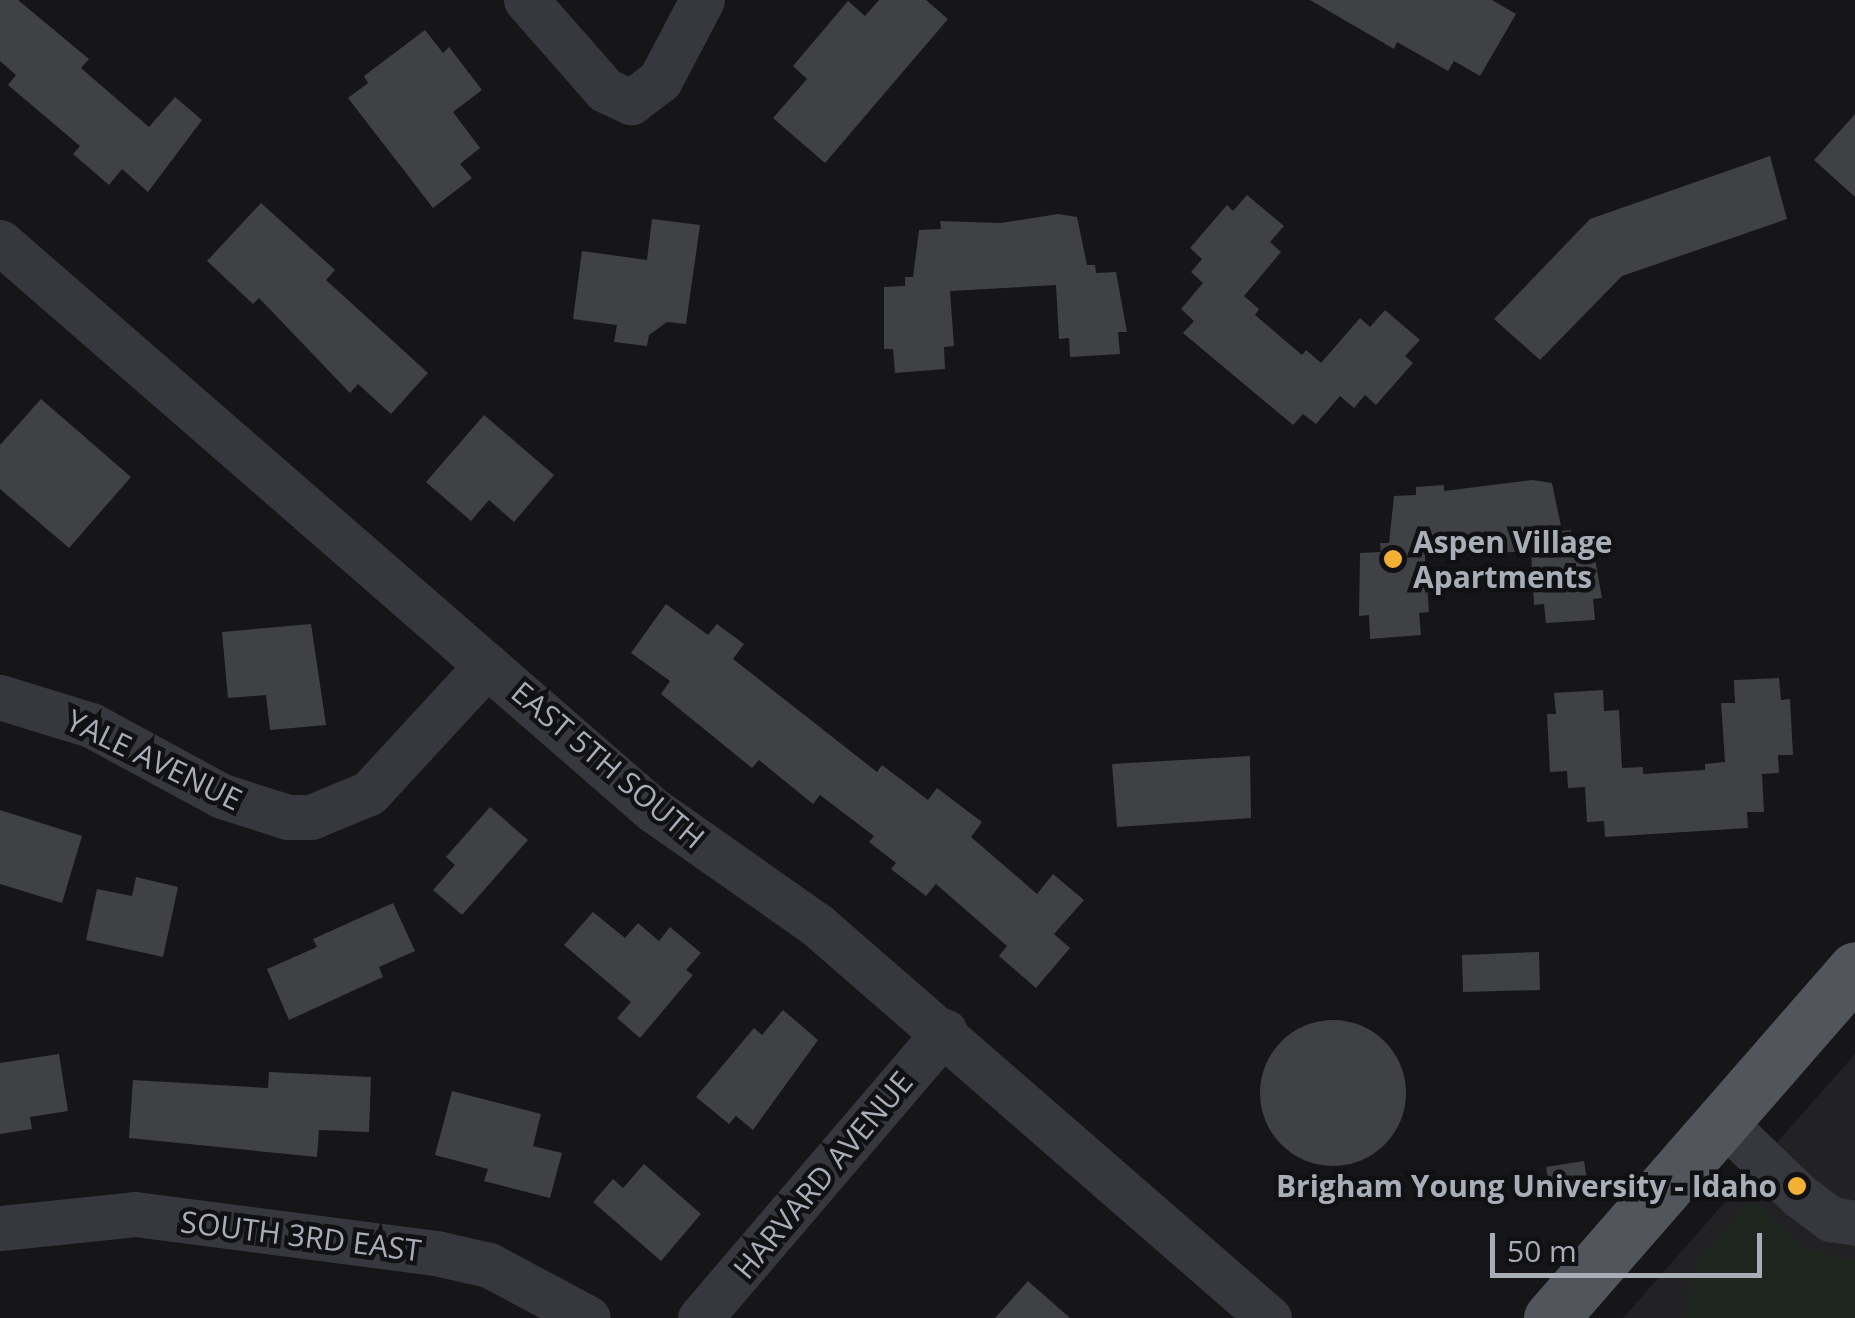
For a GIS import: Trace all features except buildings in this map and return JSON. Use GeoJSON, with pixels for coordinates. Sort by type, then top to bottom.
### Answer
{"type":"FeatureCollection","features":[{"type":"Feature","properties":{"kind":"main road"},"geometry":{"type":"LineString","coordinates":[[1551,1318],[1855,969]]}},
{"type":"Feature","properties":{"kind":"street"},"geometry":{"type":"LineString","coordinates":[[526,0],[605,90],[628,100],[660,80],[702,0]]}},
{"type":"Feature","properties":{"kind":"street","name":"EAST 5TH SOUTH"},"geometry":{"type":"LineString","coordinates":[[0,242],[652,809],[817,925],[944,1031],[1268,1318]]}},
{"type":"Feature","properties":{"kind":"street","name":"YALE AVENUE"},"geometry":{"type":"LineString","coordinates":[[0,697],[92,725],[222,796],[288,817],[310,816],[369,793],[487,664]]}},
{"type":"Feature","properties":{"kind":"street","name":"HARVARD AVENUE"},"geometry":{"type":"LineString","coordinates":[[700,1318],[944,1031]]}},
{"type":"Feature","properties":{"kind":"street"},"geometry":{"type":"LineString","coordinates":[[1723,1122],[1800,1196],[1832,1219],[1855,1222]]}},
{"type":"Feature","properties":{"kind":"street","name":"SOUTH 3RD EAST"},"geometry":{"type":"LineString","coordinates":[[0,1228],[134,1214],[436,1253],[490,1265],[588,1318]]}},
{"type":"Feature","properties":{"kind":"shaded area","name":"Brigham Young University - Idaho"},"geometry":{"type":"Polygon","coordinates":[[[1855,1054],[1855,1318],[1623,1318],[1855,1054]]]}},
{"type":"Feature","properties":{"kind":"shaded area"},"geometry":{"type":"Polygon","coordinates":[[[1751,1200],[1802,1247],[1855,1261],[1855,1318],[1685,1318],[1699,1259],[1751,1200]]]}},
{"type":"Feature","properties":{"kind":"place","name":"Aspen Village Apartments"},"geometry":{"type":"Point","coordinates":[1393,559]}},
{"type":"Feature","properties":{"kind":"place","name":"Brigham Young University - Idaho"},"geometry":{"type":"Point","coordinates":[1797,1186]}}]}
